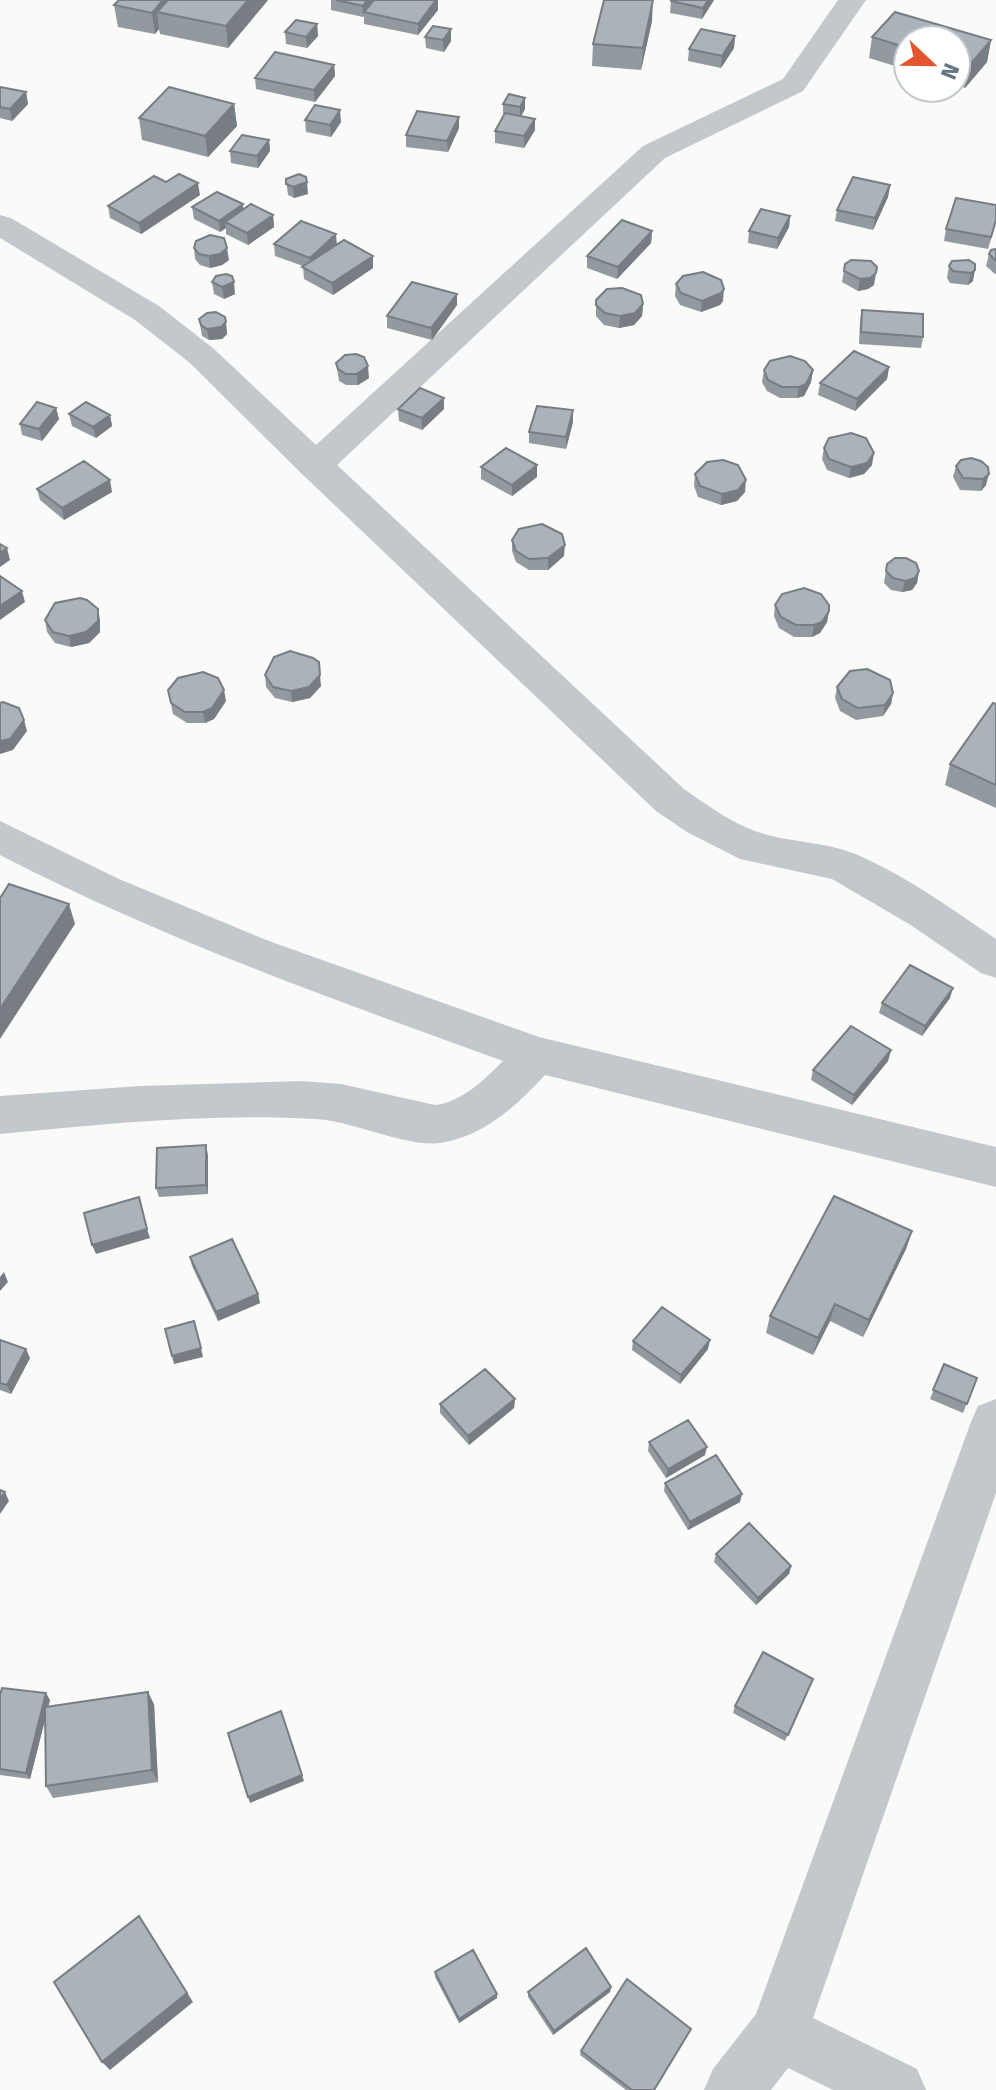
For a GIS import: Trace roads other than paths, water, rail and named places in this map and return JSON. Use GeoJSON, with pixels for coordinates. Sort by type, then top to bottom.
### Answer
{"type":"FeatureCollection","features":[{"type":"Feature","properties":{"kind":"street"},"geometry":{"type":"LineString","coordinates":[[314,466],[654,152],[793,85],[852,0]]}},
{"type":"Feature","properties":{"kind":"street"},"geometry":{"type":"LineString","coordinates":[[0,225],[147,313],[202,356],[314,466],[670,800],[701,821],[755,848],[814,858],[845,867],[935,919],[996,961]]}},
{"type":"Feature","properties":{"kind":"street"},"geometry":{"type":"LineString","coordinates":[[0,837],[104,890],[251,952],[537,1055],[996,1167]]}},
{"type":"Feature","properties":{"kind":"street"},"geometry":{"type":"LineString","coordinates":[[0,1115],[107,1104],[286,1100],[329,1101],[375,1109],[425,1124],[444,1124],[493,1099],[537,1055]]}},
{"type":"Feature","properties":{"kind":"street"},"geometry":{"type":"LineString","coordinates":[[734,2090],[779,2032],[996,1422]]}},
{"type":"Feature","properties":{"kind":"street"},"geometry":{"type":"LineString","coordinates":[[779,2032],[896,2090]]}}]}
